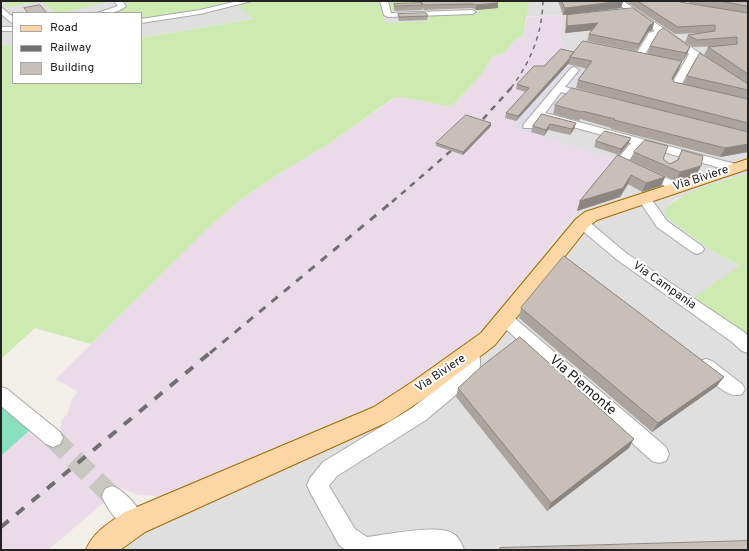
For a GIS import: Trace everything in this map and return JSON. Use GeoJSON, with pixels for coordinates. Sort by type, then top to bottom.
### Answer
{"type":"FeatureCollection","features":[{"type":"Feature","properties":{"kind":"main road","name":"Via Biviere"},"geometry":{"type":"LineString","coordinates":[[100,550],[107,542],[135,522],[382,414],[471,353],[488,339],[504,319],[564,258],[582,223],[591,216],[741,166]]}},
{"type":"Feature","properties":{"kind":"street"},"geometry":{"type":"LineString","coordinates":[[1,4],[5,1]]}},
{"type":"Feature","properties":{"kind":"street"},"geometry":{"type":"LineString","coordinates":[[104,12],[121,7],[122,6],[118,1]]}},
{"type":"Feature","properties":{"kind":"street"},"geometry":{"type":"LineString","coordinates":[[142,21],[200,12],[248,1]]}},
{"type":"Feature","properties":{"kind":"street"},"geometry":{"type":"LineString","coordinates":[[384,1],[388,15],[472,12]]}},
{"type":"Feature","properties":{"kind":"street"},"geometry":{"type":"LineString","coordinates":[[618,1],[748,92]]}},
{"type":"Feature","properties":{"kind":"street"},"geometry":{"type":"LineString","coordinates":[[1,9],[12,21]]}},
{"type":"Feature","properties":{"kind":"street"},"geometry":{"type":"LineString","coordinates":[[617,12],[632,11]]}},
{"type":"Feature","properties":{"kind":"street"},"geometry":{"type":"LineString","coordinates":[[1,28],[12,29]]}},
{"type":"Feature","properties":{"kind":"street"},"geometry":{"type":"LineString","coordinates":[[640,56],[652,35],[661,31]]}},
{"type":"Feature","properties":{"kind":"street"},"geometry":{"type":"LineString","coordinates":[[673,39],[687,38]]}},
{"type":"Feature","properties":{"kind":"street"},"geometry":{"type":"LineString","coordinates":[[693,53],[707,50]]}},
{"type":"Feature","properties":{"kind":"street"},"geometry":{"type":"LineString","coordinates":[[693,53],[675,87],[697,92]]}},
{"type":"Feature","properties":{"kind":"street"},"geometry":{"type":"LineString","coordinates":[[674,64],[687,66]]}},
{"type":"Feature","properties":{"kind":"street"},"geometry":{"type":"LineString","coordinates":[[528,126],[542,115],[559,88],[574,70]]}},
{"type":"Feature","properties":{"kind":"street"},"geometry":{"type":"LineString","coordinates":[[559,88],[595,98]]}},
{"type":"Feature","properties":{"kind":"street"},"geometry":{"type":"LineString","coordinates":[[542,115],[639,141],[671,156],[741,166]]}},
{"type":"Feature","properties":{"kind":"street"},"geometry":{"type":"LineString","coordinates":[[583,138],[591,128]]}},
{"type":"Feature","properties":{"kind":"street"},"geometry":{"type":"LineString","coordinates":[[639,141],[621,162],[676,187]]}},
{"type":"Feature","properties":{"kind":"street"},"geometry":{"type":"LineString","coordinates":[[644,199],[662,224],[697,249]]}},
{"type":"Feature","properties":{"kind":"street","name":"Via Campania"},"geometry":{"type":"LineString","coordinates":[[582,223],[621,256],[748,346]]}},
{"type":"Feature","properties":{"kind":"street","name":"Via Piemonte"},"geometry":{"type":"LineString","coordinates":[[504,319],[659,454]]}},
{"type":"Feature","properties":{"kind":"street"},"geometry":{"type":"LineString","coordinates":[[453,550],[446,541],[424,541],[364,549],[347,537],[317,485],[330,469],[419,414],[471,372],[471,353]]}},
{"type":"Feature","properties":{"kind":"street"},"geometry":{"type":"LineString","coordinates":[[691,355],[736,389]]}},
{"type":"Feature","properties":{"kind":"street"},"geometry":{"type":"LineString","coordinates":[[1,395],[53,438]]}},
{"type":"Feature","properties":{"kind":"street"},"geometry":{"type":"LineString","coordinates":[[112,496],[135,522]]}},
{"type":"Feature","properties":{"kind":"shaded area"},"geometry":{"type":"Polygon","coordinates":[[[1,1],[253,1],[238,5],[253,19],[142,38],[142,12],[12,12],[12,46],[1,45],[1,1]]]}},
{"type":"Feature","properties":{"kind":"shaded area"},"geometry":{"type":"Polygon","coordinates":[[[379,1],[748,1],[748,174],[725,180],[675,199],[665,209],[666,217],[708,248],[740,266],[748,338],[748,550],[118,550],[151,525],[156,496],[172,492],[382,401],[459,349],[493,319],[617,161],[512,126],[560,41],[563,23],[561,15],[384,23],[379,1]]]}},
{"type":"Feature","properties":{"kind":"shaded area"},"geometry":{"type":"Polygon","coordinates":[[[561,15],[563,23],[560,41],[574,56],[513,126],[618,161],[493,319],[459,349],[382,401],[172,492],[156,496],[138,495],[121,488],[48,550],[1,550],[1,456],[31,429],[45,444],[61,431],[61,421],[68,413],[71,400],[78,392],[56,379],[209,227],[240,200],[280,173],[327,145],[393,99],[401,97],[447,106],[453,105],[482,74],[492,57],[504,53],[516,39],[523,36],[527,17],[561,15]]]}},
{"type":"Feature","properties":{"kind":"shaded area"},"geometry":{"type":"Polygon","coordinates":[[[567,64],[590,69],[554,112],[546,116],[531,132],[512,126],[567,64]]]}},
{"type":"Feature","properties":{"kind":"green space"},"geometry":{"type":"Polygon","coordinates":[[[9,1],[110,1],[67,12],[54,12],[42,2],[5,7],[3,5],[9,1]]]}},
{"type":"Feature","properties":{"kind":"green space"},"geometry":{"type":"Polygon","coordinates":[[[123,1],[243,1],[197,11],[142,20],[142,12],[108,12],[125,6],[123,1]]]}},
{"type":"Feature","properties":{"kind":"green space"},"geometry":{"type":"Polygon","coordinates":[[[253,1],[379,1],[385,23],[430,21],[428,16],[480,13],[474,4],[395,7],[397,13],[390,11],[388,1],[529,1],[523,36],[516,39],[504,53],[492,57],[482,74],[453,105],[447,106],[401,97],[392,99],[327,145],[280,173],[240,200],[209,227],[91,344],[35,328],[1,359],[1,45],[12,46],[12,84],[142,84],[142,38],[253,19],[237,5],[253,1]]]}},
{"type":"Feature","properties":{"kind":"green space"},"geometry":{"type":"Polygon","coordinates":[[[748,174],[748,338],[692,299],[740,266],[708,248],[666,217],[665,209],[682,196],[693,191],[748,174]]]}},
{"type":"Feature","properties":{"kind":"green space"},"geometry":{"type":"Polygon","coordinates":[[[1,406],[31,429],[1,456],[1,406]]]}},
{"type":"Feature","properties":{"kind":"building"},"geometry":{"type":"Polygon","coordinates":[[[421,1],[496,1],[498,3],[476,5],[424,5],[421,1]]]}},
{"type":"Feature","properties":{"kind":"building"},"geometry":{"type":"Polygon","coordinates":[[[562,1],[623,1],[565,8],[562,1]]]}},
{"type":"Feature","properties":{"kind":"building"},"geometry":{"type":"Polygon","coordinates":[[[638,1],[680,1],[748,13],[748,74],[708,47],[737,44],[737,37],[697,40],[688,35],[715,31],[715,25],[678,27],[638,1]]]}},
{"type":"Feature","properties":{"kind":"building"},"geometry":{"type":"Polygon","coordinates":[[[720,1],[748,1],[748,6],[720,1]]]}},
{"type":"Feature","properties":{"kind":"building"},"geometry":{"type":"Polygon","coordinates":[[[421,3],[422,5],[395,6],[394,4],[421,3]]]}},
{"type":"Feature","properties":{"kind":"building"},"geometry":{"type":"Polygon","coordinates":[[[40,5],[46,12],[27,12],[24,8],[40,5]]]}},
{"type":"Feature","properties":{"kind":"building"},"geometry":{"type":"Polygon","coordinates":[[[633,8],[654,23],[650,25],[639,44],[589,34],[598,23],[567,26],[567,15],[633,8]]]}},
{"type":"Feature","properties":{"kind":"building"},"geometry":{"type":"Polygon","coordinates":[[[426,13],[428,16],[399,17],[398,14],[426,13]]]}},
{"type":"Feature","properties":{"kind":"building"},"geometry":{"type":"Polygon","coordinates":[[[664,28],[690,47],[686,53],[650,46],[659,31],[664,28]]]}},
{"type":"Feature","properties":{"kind":"building"},"geometry":{"type":"Polygon","coordinates":[[[583,41],[682,61],[672,78],[674,82],[748,99],[748,123],[578,80],[592,61],[570,57],[583,41]]]}},
{"type":"Feature","properties":{"kind":"building"},"geometry":{"type":"Polygon","coordinates":[[[561,49],[574,52],[518,116],[506,113],[529,88],[517,84],[534,66],[544,66],[561,49]]]}},
{"type":"Feature","properties":{"kind":"building"},"geometry":{"type":"Polygon","coordinates":[[[700,53],[748,84],[748,90],[687,76],[700,53]]]}},
{"type":"Feature","properties":{"kind":"building"},"geometry":{"type":"Polygon","coordinates":[[[572,88],[748,132],[748,144],[725,148],[555,105],[572,88]]]}},
{"type":"Feature","properties":{"kind":"building"},"geometry":{"type":"Polygon","coordinates":[[[542,114],[576,123],[572,129],[550,124],[546,130],[533,126],[542,114]]]}},
{"type":"Feature","properties":{"kind":"building"},"geometry":{"type":"Polygon","coordinates":[[[466,115],[491,123],[463,152],[436,143],[466,115]]]}},
{"type":"Feature","properties":{"kind":"building"},"geometry":{"type":"Polygon","coordinates":[[[605,131],[631,138],[621,149],[596,141],[605,131]]]}},
{"type":"Feature","properties":{"kind":"building"},"geometry":{"type":"Polygon","coordinates":[[[645,140],[668,146],[663,159],[670,164],[678,160],[682,150],[703,156],[701,166],[680,172],[634,152],[645,140]]]}},
{"type":"Feature","properties":{"kind":"building"},"geometry":{"type":"Polygon","coordinates":[[[618,155],[665,177],[646,183],[631,175],[623,188],[580,201],[618,155]]]}},
{"type":"Feature","properties":{"kind":"building"},"geometry":{"type":"Polygon","coordinates":[[[564,256],[724,377],[658,423],[521,308],[564,256]]]}},
{"type":"Feature","properties":{"kind":"building"},"geometry":{"type":"Polygon","coordinates":[[[520,337],[634,439],[551,503],[458,388],[482,366],[520,337]]]}},
{"type":"Feature","properties":{"kind":"building"},"geometry":{"type":"Polygon","coordinates":[[[748,541],[748,550],[500,550],[500,548],[748,541]]]}},
{"type":"Feature","properties":{"kind":"tunnel"},"geometry":{"type":"LineString","coordinates":[[53,438],[112,496]]}},
{"type":"Feature","properties":{"kind":"railway"},"geometry":{"type":"LineString","coordinates":[[511,88],[524,68],[534,47],[538,36],[543,1]]}},
{"type":"Feature","properties":{"kind":"railway"},"geometry":{"type":"LineString","coordinates":[[475,128],[512,87]]}},
{"type":"Feature","properties":{"kind":"railway"},"geometry":{"type":"LineString","coordinates":[[392,202],[460,143]]}},
{"type":"Feature","properties":{"kind":"railway"},"geometry":{"type":"LineString","coordinates":[[210,353],[393,201]]}},
{"type":"Feature","properties":{"kind":"railway"},"geometry":{"type":"LineString","coordinates":[[1,527],[211,352]]}}]}
